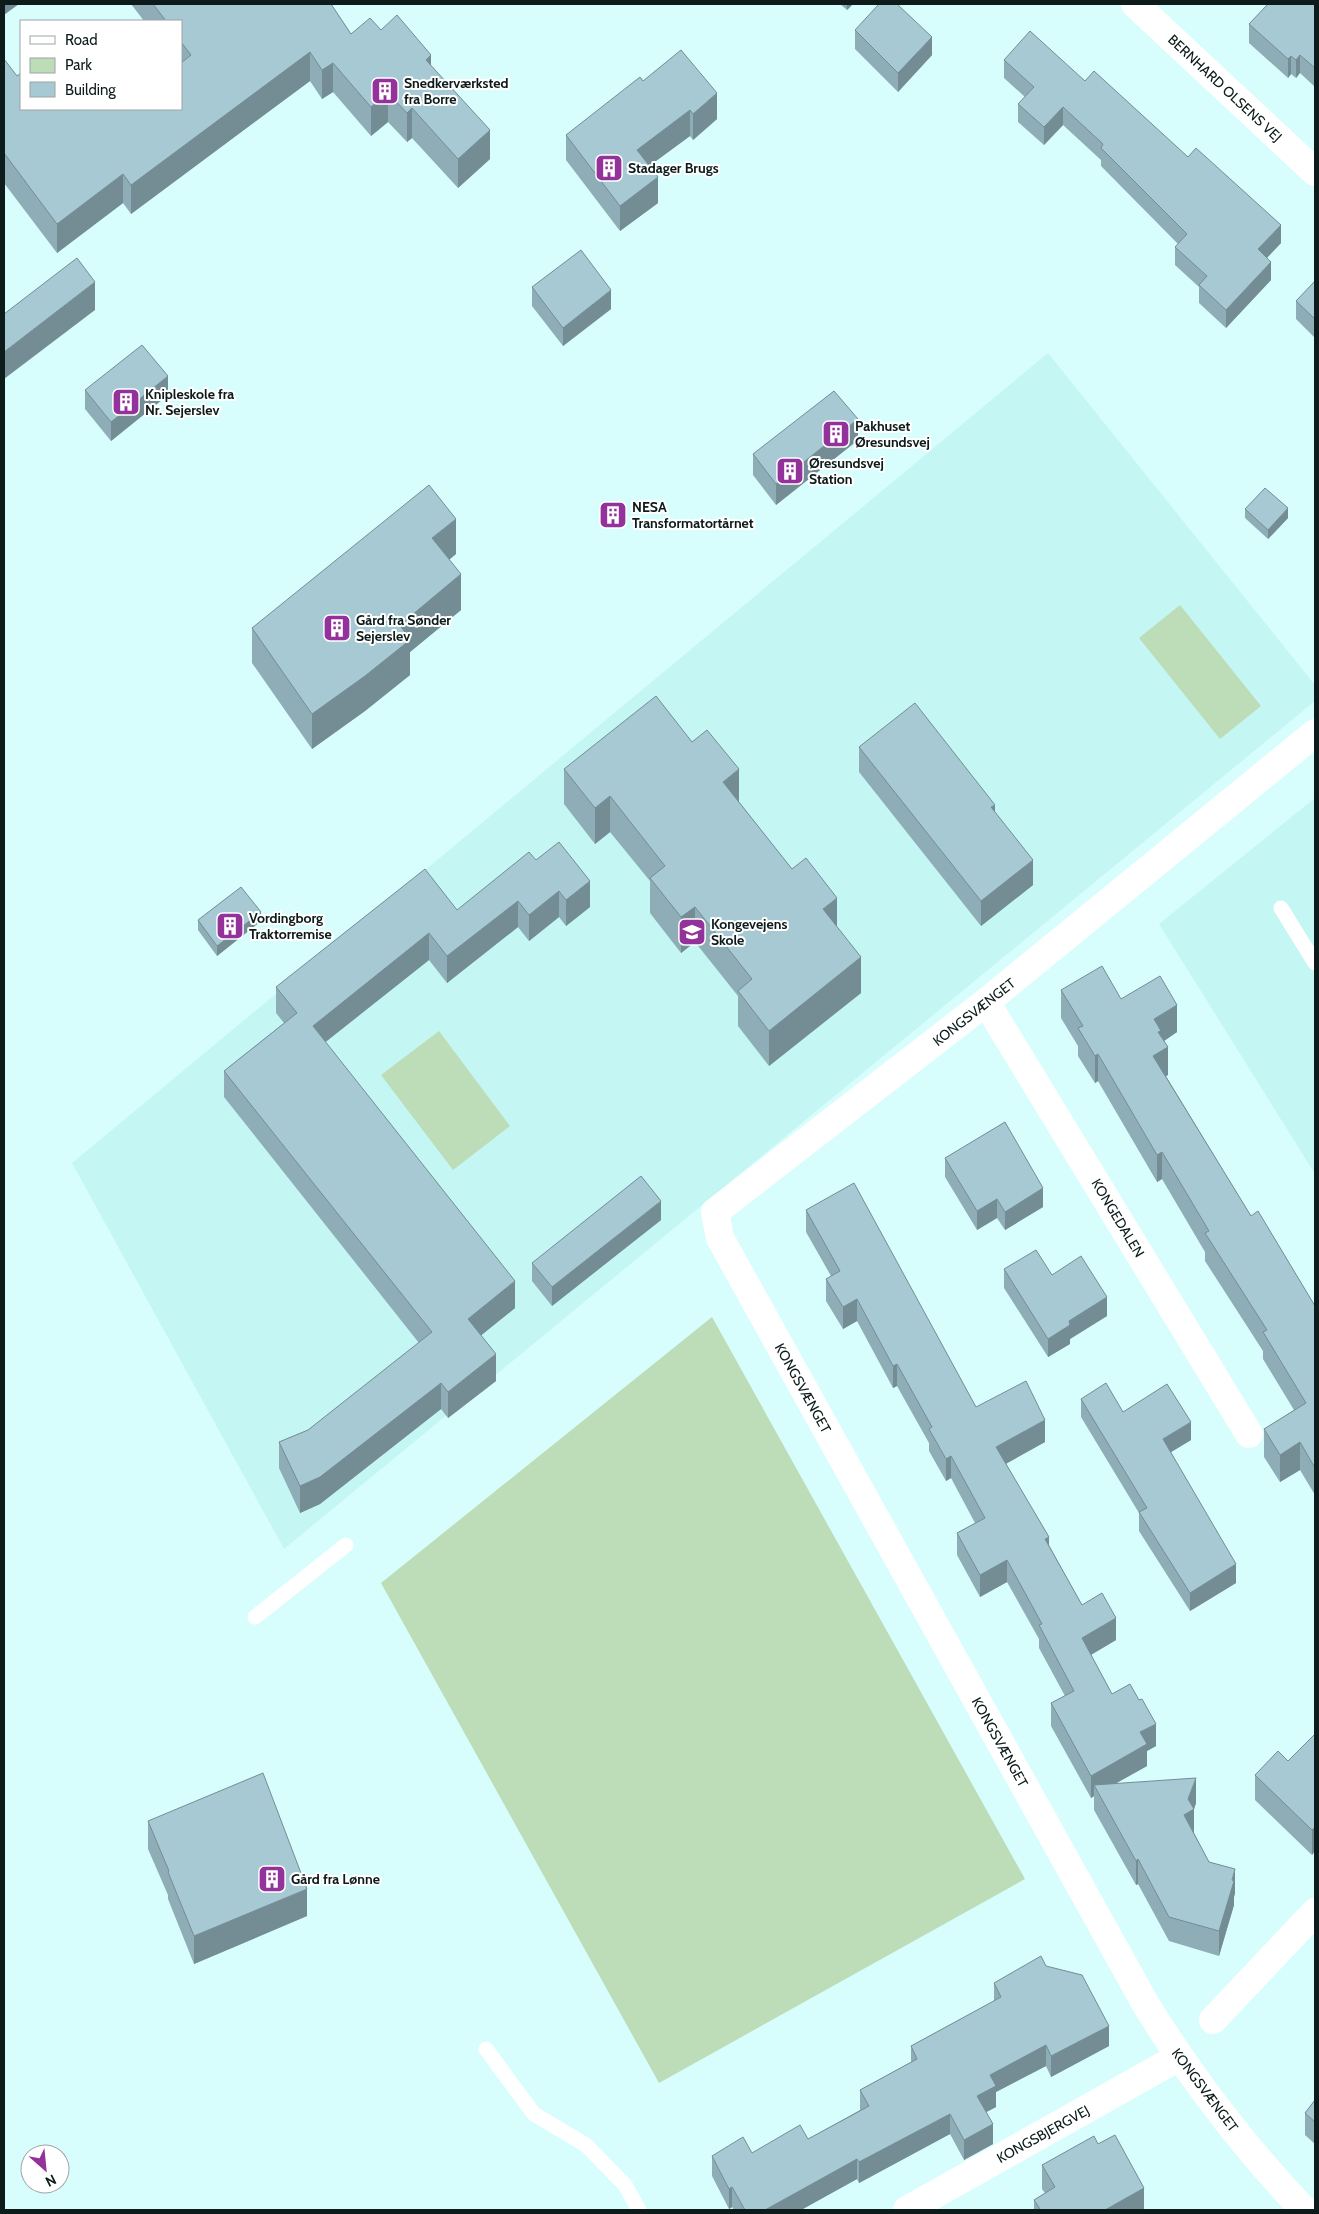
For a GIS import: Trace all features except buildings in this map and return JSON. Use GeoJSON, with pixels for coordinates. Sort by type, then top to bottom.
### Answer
{"type":"FeatureCollection","features":[{"type":"Feature","properties":{"kind":"street","name":"BERNHARD OLSENS VEJ"},"geometry":{"type":"LineString","coordinates":[[1135,4],[1315,172]]}},
{"type":"Feature","properties":{"kind":"street","name":"KONGSVÆNGET"},"geometry":{"type":"LineString","coordinates":[[1304,2210],[1268,2173],[1179,2057],[1145,2003],[720,1238],[715,1212],[986,1002],[1315,733]]}},
{"type":"Feature","properties":{"kind":"street","name":"KONGEDALEN"},"geometry":{"type":"LineString","coordinates":[[986,1002],[1249,1434]]}},
{"type":"Feature","properties":{"kind":"street"},"geometry":{"type":"LineString","coordinates":[[1213,2020],[1315,1912]]}},
{"type":"Feature","properties":{"kind":"street","name":"KONGSBJERGVEJ"},"geometry":{"type":"LineString","coordinates":[[907,2210],[1179,2057]]}},
{"type":"Feature","properties":{"kind":"lane"},"geometry":{"type":"LineString","coordinates":[[1281,908],[1315,963]]}},
{"type":"Feature","properties":{"kind":"lane"},"geometry":{"type":"LineString","coordinates":[[254,1617],[346,1545]]}},
{"type":"Feature","properties":{"kind":"lane"},"geometry":{"type":"LineString","coordinates":[[486,2049],[534,2114],[586,2145],[625,2185],[639,2210]]}},
{"type":"Feature","properties":{"kind":"shaded area","name":"Kongevejens Skole"},"geometry":{"type":"Polygon","coordinates":[[[1048,353],[1315,685],[1315,701],[284,1549],[72,1163],[1048,353]]]}},
{"type":"Feature","properties":{"kind":"shaded area"},"geometry":{"type":"Polygon","coordinates":[[[1315,798],[1315,1174],[1159,924],[1315,798]]]}},
{"type":"Feature","properties":{"kind":"green space"},"geometry":{"type":"Polygon","coordinates":[[[1180,605],[1261,706],[1220,739],[1139,638],[1180,605]]]}},
{"type":"Feature","properties":{"kind":"green space"},"geometry":{"type":"Polygon","coordinates":[[[439,1031],[510,1126],[453,1170],[381,1075],[439,1031]]]}},
{"type":"Feature","properties":{"kind":"green space"},"geometry":{"type":"Polygon","coordinates":[[[712,1317],[1025,1879],[659,2083],[381,1583],[712,1317]]]}},
{"type":"Feature","properties":{"kind":"place","name":"Snedkerværksted fra Borre"},"geometry":{"type":"Point","coordinates":[385,91]}},
{"type":"Feature","properties":{"kind":"place","name":"Stadager Brugs"},"geometry":{"type":"Point","coordinates":[609,168]}},
{"type":"Feature","properties":{"kind":"place","name":"Knipleskole fra Nr. Sejerslev"},"geometry":{"type":"Point","coordinates":[126,402]}},
{"type":"Feature","properties":{"kind":"place","name":"Pakhuset Øresundsvej"},"geometry":{"type":"Point","coordinates":[836,434]}},
{"type":"Feature","properties":{"kind":"place","name":"Øresundsvej Station"},"geometry":{"type":"Point","coordinates":[790,471]}},
{"type":"Feature","properties":{"kind":"place","name":"NESA Transformatortårnet"},"geometry":{"type":"Point","coordinates":[613,515]}},
{"type":"Feature","properties":{"kind":"place","name":"Gård fra Sønder Sejerslev"},"geometry":{"type":"Point","coordinates":[337,628]}},
{"type":"Feature","properties":{"kind":"place","name":"Vordingborg Traktorremise"},"geometry":{"type":"Point","coordinates":[230,926]}},
{"type":"Feature","properties":{"kind":"place","name":"Kongevejens Skole"},"geometry":{"type":"Point","coordinates":[692,932]}},
{"type":"Feature","properties":{"kind":"place","name":"Gård fra Lønne"},"geometry":{"type":"Point","coordinates":[272,1879]}}]}
